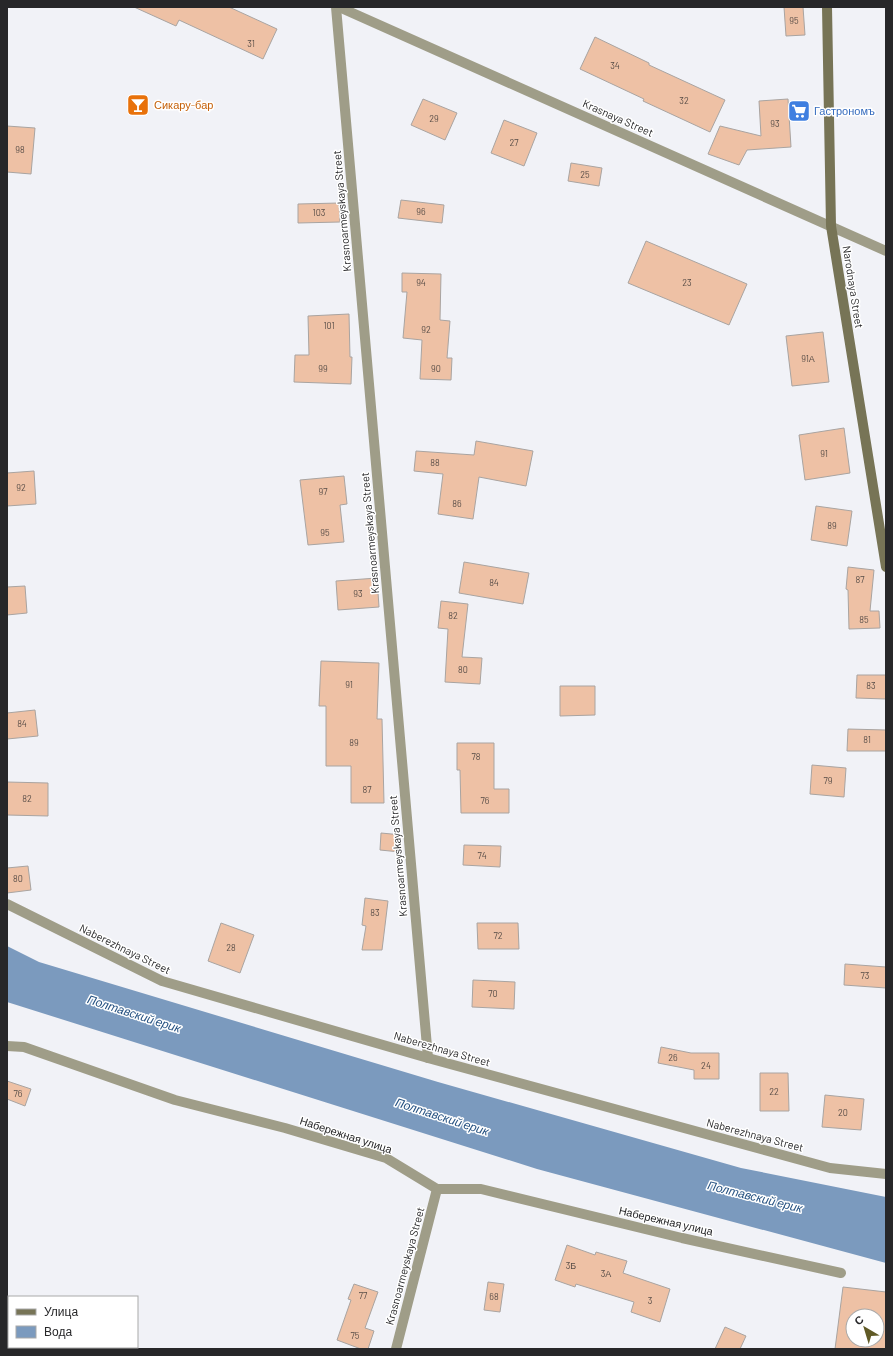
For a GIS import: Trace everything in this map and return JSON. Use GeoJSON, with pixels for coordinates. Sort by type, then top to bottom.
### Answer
{"type":"FeatureCollection","features":[{"type":"Feature","properties":{"kind":"main road","name":"Narodnaya Street"},"geometry":{"type":"LineString","coordinates":[[827,7],[831,226],[886,567]]}},
{"type":"Feature","properties":{"kind":"street","name":"Krasnoarmeyskaya Street"},"geometry":{"type":"LineString","coordinates":[[336,7],[428,1058]]}},
{"type":"Feature","properties":{"kind":"street","name":"Krasnaya Street"},"geometry":{"type":"LineString","coordinates":[[340,7],[886,251]]}},
{"type":"Feature","properties":{"kind":"street","name":"Naberezhnaya Street"},"geometry":{"type":"LineString","coordinates":[[7,904],[162,981],[428,1058],[830,1168],[886,1174]]}},
{"type":"Feature","properties":{"kind":"street","name":"Набережная улица"},"geometry":{"type":"LineString","coordinates":[[7,1046],[24,1047],[176,1100],[286,1128],[386,1158],[438,1189],[481,1189],[682,1238],[841,1272]]}},
{"type":"Feature","properties":{"kind":"street","name":"Krasnoarmeyskaya Street"},"geometry":{"type":"LineString","coordinates":[[396,1349],[438,1189]]}},
{"type":"Feature","properties":{"kind":"water","name":"Полтавский ерик"},"geometry":{"type":"Polygon","coordinates":[[[7,946],[39,962],[438,1082],[741,1168],[886,1197],[886,1263],[537,1169],[7,1002],[7,946]]]}},
{"type":"Feature","properties":{"kind":"building"},"geometry":{"type":"Polygon","coordinates":[[[134,7],[229,7],[277,29],[263,59],[179,20],[176,26],[134,7]]]}},
{"type":"Feature","properties":{"kind":"building"},"geometry":{"type":"Polygon","coordinates":[[[784,7],[803,7],[805,35],[786,36],[784,7]]]}},
{"type":"Feature","properties":{"kind":"building"},"geometry":{"type":"Polygon","coordinates":[[[595,37],[649,63],[649,65],[725,100],[710,132],[643,101],[644,99],[580,69],[595,37]]]}},
{"type":"Feature","properties":{"kind":"building"},"geometry":{"type":"Polygon","coordinates":[[[423,99],[457,113],[445,140],[411,125],[423,99]]]}},
{"type":"Feature","properties":{"kind":"building"},"geometry":{"type":"Polygon","coordinates":[[[788,99],[791,147],[747,150],[739,165],[708,154],[720,126],[761,136],[759,101],[788,99]]]}},
{"type":"Feature","properties":{"kind":"building"},"geometry":{"type":"Polygon","coordinates":[[[504,120],[537,133],[524,166],[491,153],[504,120]]]}},
{"type":"Feature","properties":{"kind":"building"},"geometry":{"type":"Polygon","coordinates":[[[7,126],[35,128],[31,174],[7,172],[7,126]]]}},
{"type":"Feature","properties":{"kind":"building"},"geometry":{"type":"Polygon","coordinates":[[[571,163],[602,168],[599,186],[568,181],[571,163]]]}},
{"type":"Feature","properties":{"kind":"building"},"geometry":{"type":"Polygon","coordinates":[[[401,200],[444,205],[442,223],[398,218],[401,200]]]}},
{"type":"Feature","properties":{"kind":"building"},"geometry":{"type":"Polygon","coordinates":[[[339,203],[340,222],[298,223],[298,204],[339,203]]]}},
{"type":"Feature","properties":{"kind":"building"},"geometry":{"type":"Polygon","coordinates":[[[646,241],[747,284],[729,325],[628,283],[646,241]]]}},
{"type":"Feature","properties":{"kind":"building"},"geometry":{"type":"Polygon","coordinates":[[[402,273],[441,274],[440,320],[450,321],[447,358],[452,358],[451,380],[420,379],[422,340],[403,338],[407,292],[402,292],[402,273]]]}},
{"type":"Feature","properties":{"kind":"building"},"geometry":{"type":"Polygon","coordinates":[[[349,314],[350,357],[352,357],[351,384],[294,382],[295,355],[309,355],[308,316],[349,314]]]}},
{"type":"Feature","properties":{"kind":"building"},"geometry":{"type":"Polygon","coordinates":[[[823,332],[829,382],[792,386],[786,336],[823,332]]]}},
{"type":"Feature","properties":{"kind":"building"},"geometry":{"type":"Polygon","coordinates":[[[844,428],[850,473],[805,480],[799,435],[844,428]]]}},
{"type":"Feature","properties":{"kind":"building"},"geometry":{"type":"Polygon","coordinates":[[[476,441],[533,451],[526,486],[479,477],[473,519],[438,514],[443,474],[414,471],[416,451],[474,455],[476,441]]]}},
{"type":"Feature","properties":{"kind":"building"},"geometry":{"type":"Polygon","coordinates":[[[34,471],[36,504],[7,506],[7,473],[34,471]]]}},
{"type":"Feature","properties":{"kind":"building"},"geometry":{"type":"Polygon","coordinates":[[[344,476],[347,504],[340,505],[344,542],[308,545],[300,480],[344,476]]]}},
{"type":"Feature","properties":{"kind":"building"},"geometry":{"type":"Polygon","coordinates":[[[816,506],[852,511],[847,546],[811,540],[816,506]]]}},
{"type":"Feature","properties":{"kind":"building"},"geometry":{"type":"Polygon","coordinates":[[[464,562],[529,573],[523,604],[459,593],[464,562]]]}},
{"type":"Feature","properties":{"kind":"building"},"geometry":{"type":"Polygon","coordinates":[[[848,567],[874,570],[870,611],[879,611],[880,628],[849,629],[848,590],[846,589],[848,567]]]}},
{"type":"Feature","properties":{"kind":"building"},"geometry":{"type":"Polygon","coordinates":[[[377,578],[379,607],[338,610],[336,581],[377,578]]]}},
{"type":"Feature","properties":{"kind":"building"},"geometry":{"type":"Polygon","coordinates":[[[25,586],[27,613],[7,615],[7,587],[25,586]]]}},
{"type":"Feature","properties":{"kind":"building"},"geometry":{"type":"Polygon","coordinates":[[[441,601],[468,604],[462,657],[482,658],[480,684],[445,682],[448,629],[438,628],[441,601]]]}},
{"type":"Feature","properties":{"kind":"building"},"geometry":{"type":"Polygon","coordinates":[[[321,661],[379,663],[377,719],[382,719],[384,803],[351,803],[351,766],[326,766],[326,706],[319,706],[321,661]]]}},
{"type":"Feature","properties":{"kind":"building"},"geometry":{"type":"Polygon","coordinates":[[[857,675],[886,675],[886,699],[856,698],[857,675]]]}},
{"type":"Feature","properties":{"kind":"building"},"geometry":{"type":"Polygon","coordinates":[[[560,686],[595,686],[595,715],[560,716],[560,686]]]}},
{"type":"Feature","properties":{"kind":"building"},"geometry":{"type":"Polygon","coordinates":[[[35,710],[38,736],[7,739],[7,713],[35,710]]]}},
{"type":"Feature","properties":{"kind":"building"},"geometry":{"type":"Polygon","coordinates":[[[848,729],[886,730],[886,751],[847,751],[848,729]]]}},
{"type":"Feature","properties":{"kind":"building"},"geometry":{"type":"Polygon","coordinates":[[[457,743],[494,743],[494,789],[509,789],[509,813],[461,813],[460,770],[457,770],[457,743]]]}},
{"type":"Feature","properties":{"kind":"building"},"geometry":{"type":"Polygon","coordinates":[[[812,765],[846,768],[844,797],[810,794],[812,765]]]}},
{"type":"Feature","properties":{"kind":"building"},"geometry":{"type":"Polygon","coordinates":[[[7,782],[48,783],[48,816],[7,815],[7,782]]]}},
{"type":"Feature","properties":{"kind":"building"},"geometry":{"type":"Polygon","coordinates":[[[381,833],[402,835],[400,852],[380,850],[381,833]]]}},
{"type":"Feature","properties":{"kind":"building"},"geometry":{"type":"Polygon","coordinates":[[[464,845],[501,846],[500,867],[463,865],[464,845]]]}},
{"type":"Feature","properties":{"kind":"building"},"geometry":{"type":"Polygon","coordinates":[[[28,866],[31,890],[7,893],[7,868],[28,866]]]}},
{"type":"Feature","properties":{"kind":"building"},"geometry":{"type":"Polygon","coordinates":[[[365,898],[388,901],[382,950],[362,950],[366,926],[362,925],[365,898]]]}},
{"type":"Feature","properties":{"kind":"building"},"geometry":{"type":"Polygon","coordinates":[[[221,923],[254,935],[240,973],[208,961],[221,923]]]}},
{"type":"Feature","properties":{"kind":"building"},"geometry":{"type":"Polygon","coordinates":[[[477,923],[518,923],[519,949],[478,949],[477,923]]]}},
{"type":"Feature","properties":{"kind":"building"},"geometry":{"type":"Polygon","coordinates":[[[845,964],[886,967],[886,988],[844,985],[845,964]]]}},
{"type":"Feature","properties":{"kind":"building"},"geometry":{"type":"Polygon","coordinates":[[[473,980],[515,982],[514,1009],[472,1007],[473,980]]]}},
{"type":"Feature","properties":{"kind":"building"},"geometry":{"type":"Polygon","coordinates":[[[661,1047],[691,1053],[719,1053],[719,1079],[694,1079],[694,1070],[658,1063],[661,1047]]]}},
{"type":"Feature","properties":{"kind":"building"},"geometry":{"type":"Polygon","coordinates":[[[760,1073],[788,1073],[789,1111],[760,1111],[760,1073]]]}},
{"type":"Feature","properties":{"kind":"building"},"geometry":{"type":"Polygon","coordinates":[[[7,1081],[31,1089],[25,1106],[7,1099],[7,1081]]]}},
{"type":"Feature","properties":{"kind":"building"},"geometry":{"type":"Polygon","coordinates":[[[825,1095],[864,1099],[861,1130],[822,1127],[825,1095]]]}},
{"type":"Feature","properties":{"kind":"building"},"geometry":{"type":"Polygon","coordinates":[[[567,1245],[595,1255],[596,1252],[627,1261],[623,1273],[670,1289],[660,1322],[631,1312],[634,1302],[576,1284],[575,1287],[555,1280],[567,1245]]]}},
{"type":"Feature","properties":{"kind":"building"},"geometry":{"type":"Polygon","coordinates":[[[488,1282],[504,1284],[500,1312],[484,1310],[488,1282]]]}},
{"type":"Feature","properties":{"kind":"building"},"geometry":{"type":"Polygon","coordinates":[[[354,1284],[378,1292],[365,1328],[374,1331],[368,1349],[361,1349],[337,1340],[351,1300],[348,1299],[354,1284]]]}},
{"type":"Feature","properties":{"kind":"building"},"geometry":{"type":"Polygon","coordinates":[[[843,1287],[886,1292],[886,1349],[835,1349],[843,1287]]]}},
{"type":"Feature","properties":{"kind":"building"},"geometry":{"type":"Polygon","coordinates":[[[725,1327],[746,1336],[740,1349],[715,1349],[725,1327]]]}},
{"type":"Feature","properties":{"kind":"place","name":"Сикару-бар"},"geometry":{"type":"Point","coordinates":[138,105]}},
{"type":"Feature","properties":{"kind":"place","name":"Гастрономъ"},"geometry":{"type":"Point","coordinates":[799,111]}}]}
